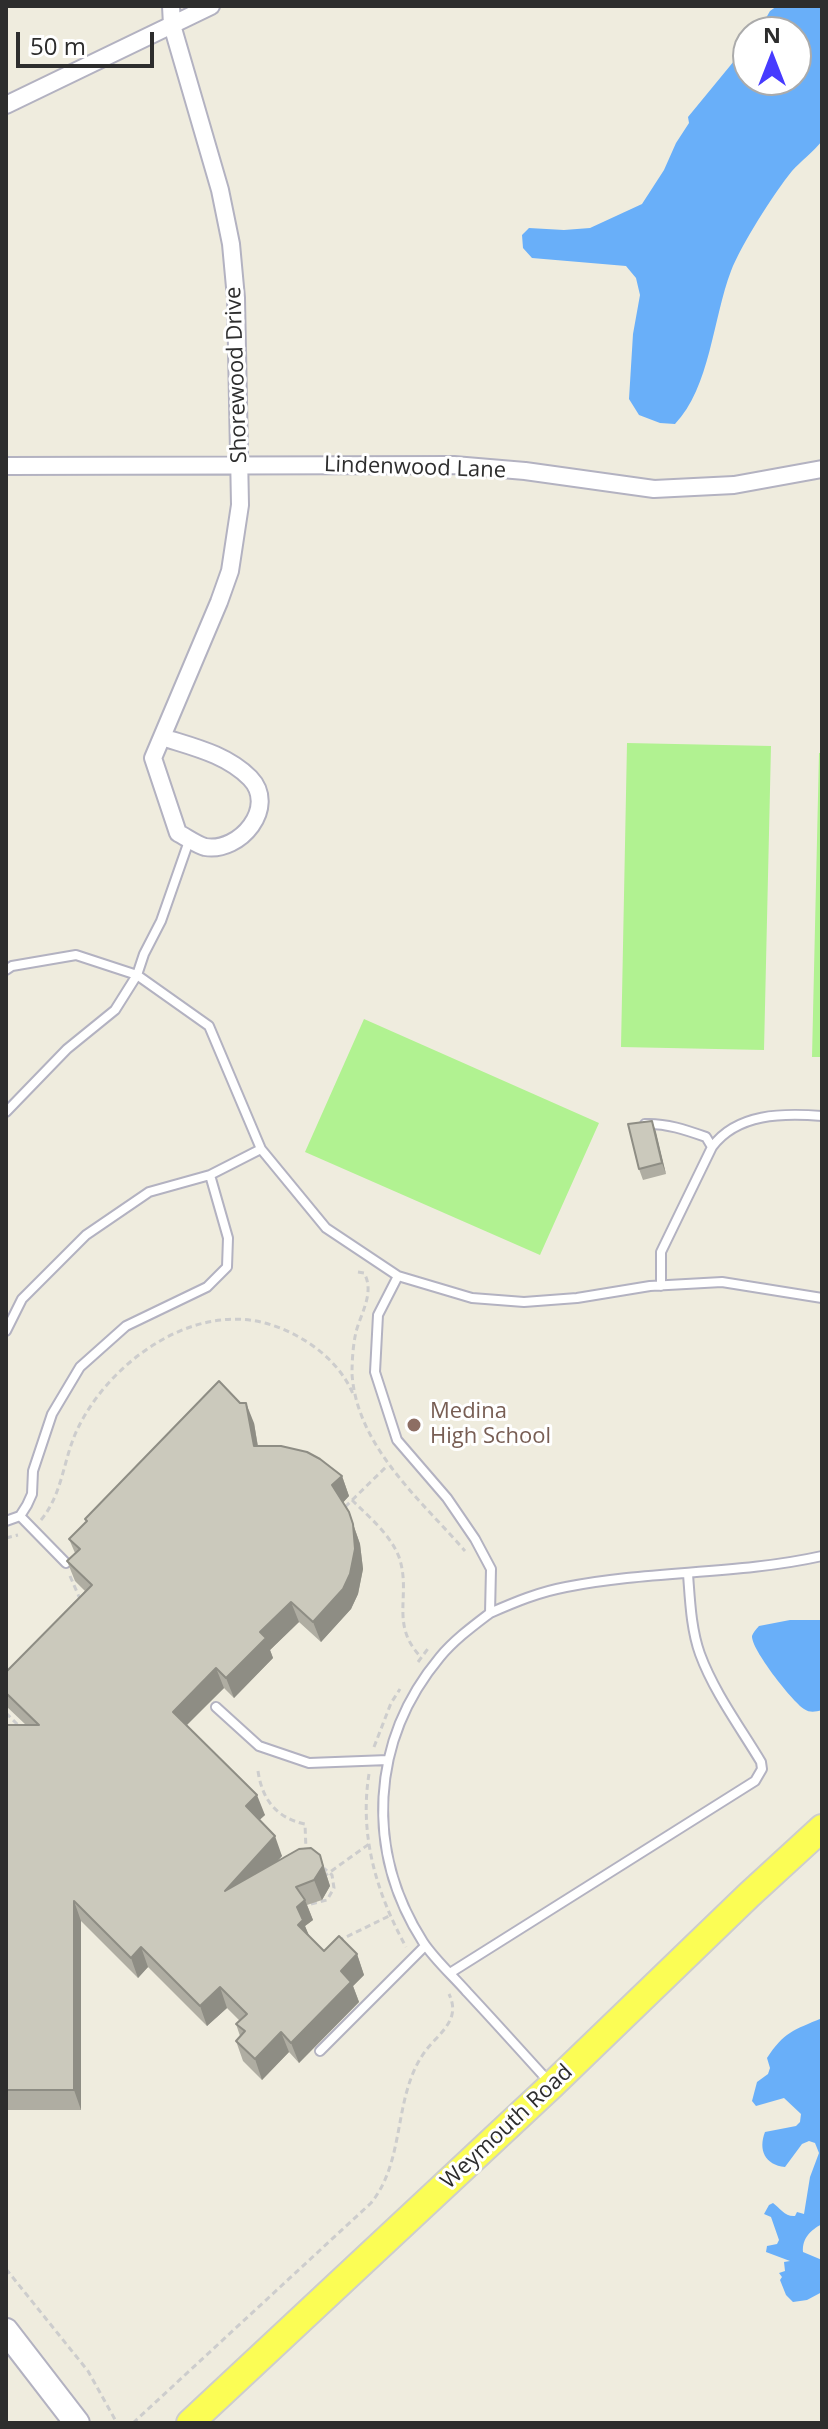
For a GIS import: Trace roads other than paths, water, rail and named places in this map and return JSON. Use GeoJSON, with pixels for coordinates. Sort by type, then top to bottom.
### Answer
{"type":"FeatureCollection","features":[{"type":"Feature","properties":{"kind":"main road","name":"Weymouth Road"},"geometry":{"type":"LineString","coordinates":[[190,2423],[822,1828]]}},
{"type":"Feature","properties":{"kind":"street","name":"Shorewood Drive"},"geometry":{"type":"LineString","coordinates":[[171,6],[172,25],[220,190],[231,244],[236,298],[240,466],[240,505],[230,571],[153,758],[178,833],[190,838]]}},
{"type":"Feature","properties":{"kind":"street"},"geometry":{"type":"LineString","coordinates":[[6,105],[211,6]]}},
{"type":"Feature","properties":{"kind":"street","name":"Lindenwood Lane"},"geometry":{"type":"LineString","coordinates":[[6,466],[454,465],[525,471],[654,489],[734,485],[822,469]]}},
{"type":"Feature","properties":{"kind":"street"},"geometry":{"type":"LineString","coordinates":[[162,737],[208,751],[231,763],[253,781],[258,798],[252,824],[247,833],[233,844],[205,847],[190,838]]}},
{"type":"Feature","properties":{"kind":"street"},"geometry":{"type":"LineString","coordinates":[[6,2331],[77,2423]]}},
{"type":"Feature","properties":{"kind":"lane"},"geometry":{"type":"LineString","coordinates":[[6,1112],[67,1049],[115,1010],[137,975],[169,902],[190,838]]}},
{"type":"Feature","properties":{"kind":"lane"},"geometry":{"type":"LineString","coordinates":[[6,970],[12,966],[76,955],[137,975],[209,1026],[261,1149],[326,1228],[398,1276],[472,1298],[524,1302],[722,1282],[822,1298]]}},
{"type":"Feature","properties":{"kind":"lane"},"geometry":{"type":"LineString","coordinates":[[661,1286],[661,1252],[712,1147],[722,1133],[751,1120],[783,1115],[822,1116]]}},
{"type":"Feature","properties":{"kind":"lane"},"geometry":{"type":"LineString","coordinates":[[637,1125],[677,1127],[706,1137],[712,1147]]}},
{"type":"Feature","properties":{"kind":"lane"},"geometry":{"type":"LineString","coordinates":[[6,1331],[22,1299],[86,1235],[149,1192],[210,1175],[261,1149]]}},
{"type":"Feature","properties":{"kind":"lane"},"geometry":{"type":"LineString","coordinates":[[6,1521],[20,1516],[32,1494],[33,1471],[52,1414],[80,1367],[126,1326],[207,1287],[227,1267],[228,1238],[210,1175]]}},
{"type":"Feature","properties":{"kind":"lane"},"geometry":{"type":"LineString","coordinates":[[398,1276],[378,1315],[375,1372],[397,1440],[447,1498],[491,1569],[490,1613]]}},
{"type":"Feature","properties":{"kind":"lane"},"geometry":{"type":"LineString","coordinates":[[20,1516],[66,1563]]}},
{"type":"Feature","properties":{"kind":"lane"},"geometry":{"type":"LineString","coordinates":[[552,2085],[425,1946],[401,1900],[388,1863],[382,1796],[388,1760],[405,1715],[433,1666],[450,1647],[490,1613],[524,1598],[563,1587],[784,1564],[822,1556]]}},
{"type":"Feature","properties":{"kind":"lane"},"geometry":{"type":"LineString","coordinates":[[450,1973],[755,1781],[759,1775],[761,1762],[699,1651],[693,1627],[688,1574]]}},
{"type":"Feature","properties":{"kind":"lane"},"geometry":{"type":"LineString","coordinates":[[216,1707],[259,1746],[309,1763],[388,1760]]}},
{"type":"Feature","properties":{"kind":"lane"},"geometry":{"type":"LineString","coordinates":[[320,2051],[425,1946]]}},
{"type":"Feature","properties":{"kind":"water"},"geometry":{"type":"Polygon","coordinates":[[[777,6],[822,6],[822,141],[792,171],[767,205],[736,260],[703,372],[687,409],[675,424],[660,423],[639,415],[629,399],[633,334],[640,295],[636,278],[626,266],[532,258],[523,248],[522,235],[529,228],[590,228],[642,204],[689,123],[688,117],[732,63],[732,96],[812,96],[812,16],[767,16],[777,6]]]}},
{"type":"Feature","properties":{"kind":"water"},"geometry":{"type":"Polygon","coordinates":[[[790,1620],[822,1620],[822,1710],[808,1711],[798,1704],[753,1643],[752,1636],[759,1626],[790,1620]]]}},
{"type":"Feature","properties":{"kind":"water"},"geometry":{"type":"Polygon","coordinates":[[[822,2018],[822,2224],[808,2235],[803,2252],[822,2260],[822,2292],[807,2300],[793,2302],[786,2295],[779,2273],[785,2271],[784,2262],[790,2261],[766,2252],[767,2246],[777,2244],[779,2240],[771,2217],[764,2214],[773,2203],[788,2215],[795,2216],[797,2212],[804,2214],[810,2177],[819,2153],[815,2143],[809,2141],[802,2144],[785,2167],[768,2160],[762,2145],[765,2132],[796,2126],[801,2114],[784,2098],[756,2106],[752,2101],[757,2082],[768,2074],[767,2058],[779,2042],[797,2029],[822,2018]]]}},
{"type":"Feature","properties":{"kind":"place","name":"Medina High School"},"geometry":{"type":"Point","coordinates":[414,1425]}}]}
